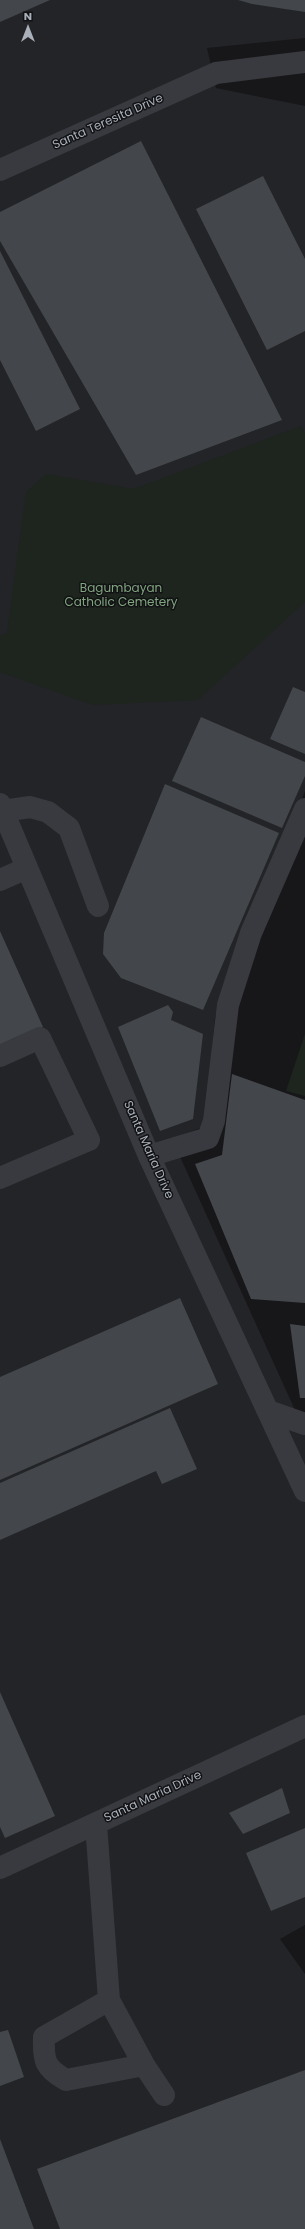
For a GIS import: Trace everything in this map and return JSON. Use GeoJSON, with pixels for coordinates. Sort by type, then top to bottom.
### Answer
{"type":"FeatureCollection","features":[{"type":"Feature","properties":{"kind":"street","name":"Santa Teresita Drive"},"geometry":{"type":"LineString","coordinates":[[0,170],[216,73],[301,64]]}},
{"type":"Feature","properties":{"kind":"street"},"geometry":{"type":"LineString","coordinates":[[2,808],[30,807],[48,812],[70,828],[98,906]]}},
{"type":"Feature","properties":{"kind":"street","name":"Santa Maria Drive"},"geometry":{"type":"LineString","coordinates":[[2,808],[149,1156],[305,1491]]}},
{"type":"Feature","properties":{"kind":"street"},"geometry":{"type":"LineString","coordinates":[[149,1156],[208,1138],[214,1121],[228,1005],[251,933],[305,809]]}},
{"type":"Feature","properties":{"kind":"street"},"geometry":{"type":"LineString","coordinates":[[0,880],[27,868]]}},
{"type":"Feature","properties":{"kind":"street"},"geometry":{"type":"LineString","coordinates":[[0,1056],[40,1038],[89,1140],[0,1178]]}},
{"type":"Feature","properties":{"kind":"street"},"geometry":{"type":"LineString","coordinates":[[268,1411],[305,1424]]}},
{"type":"Feature","properties":{"kind":"street","name":"Santa Maria Drive"},"geometry":{"type":"LineString","coordinates":[[0,1868],[305,1726]]}},
{"type":"Feature","properties":{"kind":"street"},"geometry":{"type":"LineString","coordinates":[[96,1824],[109,2000],[144,2065],[164,2095]]}},
{"type":"Feature","properties":{"kind":"street"},"geometry":{"type":"LineString","coordinates":[[109,2000],[44,2037],[43,2056],[52,2071],[66,2080],[144,2065]]}},
{"type":"Feature","properties":{"kind":"shaded area"},"geometry":{"type":"Polygon","coordinates":[[[0,0],[305,0],[305,38],[207,48],[216,88],[305,106],[305,791],[215,1017],[205,1126],[172,1139],[305,1432],[305,1925],[280,1939],[305,1974],[305,2229],[0,2229],[0,0]]]}},
{"type":"Feature","properties":{"kind":"green space","name":"Bagumbayan Catholic Cemetery"},"geometry":{"type":"Polygon","coordinates":[[[301,426],[305,433],[305,602],[198,700],[93,705],[0,672],[0,636],[7,633],[26,492],[46,474],[134,489],[301,426]]]}},
{"type":"Feature","properties":{"kind":"green space"},"geometry":{"type":"Polygon","coordinates":[[[305,1034],[305,1096],[286,1091],[305,1034]]]}},
{"type":"Feature","properties":{"kind":"building"},"geometry":{"type":"Polygon","coordinates":[[[0,0],[50,0],[0,22],[0,0]]]}},
{"type":"Feature","properties":{"kind":"building"},"geometry":{"type":"Polygon","coordinates":[[[238,0],[305,0],[305,12],[252,4],[238,0]]]}},
{"type":"Feature","properties":{"kind":"building"},"geometry":{"type":"Polygon","coordinates":[[[141,141],[282,420],[136,475],[0,241],[0,212],[141,141]]]}},
{"type":"Feature","properties":{"kind":"building"},"geometry":{"type":"Polygon","coordinates":[[[263,176],[305,259],[305,331],[267,350],[196,209],[263,176]]]}},
{"type":"Feature","properties":{"kind":"building"},"geometry":{"type":"Polygon","coordinates":[[[0,251],[80,409],[36,431],[0,360],[0,251]]]}},
{"type":"Feature","properties":{"kind":"building"},"geometry":{"type":"Polygon","coordinates":[[[293,687],[305,692],[305,754],[270,739],[293,687]]]}},
{"type":"Feature","properties":{"kind":"building"},"geometry":{"type":"Polygon","coordinates":[[[201,717],[305,762],[305,776],[282,828],[172,781],[201,717]]]}},
{"type":"Feature","properties":{"kind":"building"},"geometry":{"type":"Polygon","coordinates":[[[165,784],[279,833],[203,1010],[121,978],[103,954],[104,933],[165,784]]]}},
{"type":"Feature","properties":{"kind":"building"},"geometry":{"type":"Polygon","coordinates":[[[0,931],[43,1027],[0,1046],[0,931]]]}},
{"type":"Feature","properties":{"kind":"building"},"geometry":{"type":"Polygon","coordinates":[[[168,1005],[173,1012],[171,1020],[203,1034],[193,1119],[160,1131],[118,1027],[168,1005]]]}},
{"type":"Feature","properties":{"kind":"building"},"geometry":{"type":"Polygon","coordinates":[[[232,1074],[305,1100],[305,1303],[251,1299],[195,1164],[222,1155],[232,1074]]]}},
{"type":"Feature","properties":{"kind":"building"},"geometry":{"type":"Polygon","coordinates":[[[180,1298],[218,1384],[0,1480],[0,1377],[180,1298]]]}},
{"type":"Feature","properties":{"kind":"building"},"geometry":{"type":"Polygon","coordinates":[[[290,1324],[305,1326],[305,1398],[300,1398],[290,1324]]]}},
{"type":"Feature","properties":{"kind":"building"},"geometry":{"type":"Polygon","coordinates":[[[170,1408],[197,1469],[162,1484],[156,1471],[0,1540],[0,1483],[170,1408]]]}},
{"type":"Feature","properties":{"kind":"building"},"geometry":{"type":"Polygon","coordinates":[[[0,1692],[55,1816],[5,1838],[0,1827],[0,1692]]]}},
{"type":"Feature","properties":{"kind":"building"},"geometry":{"type":"Polygon","coordinates":[[[282,1788],[290,1813],[243,1834],[229,1813],[282,1788]]]}},
{"type":"Feature","properties":{"kind":"building"},"geometry":{"type":"Polygon","coordinates":[[[305,1828],[305,1897],[271,1911],[246,1853],[305,1828]]]}},
{"type":"Feature","properties":{"kind":"building"},"geometry":{"type":"Polygon","coordinates":[[[8,2030],[24,2077],[0,2086],[0,2032],[8,2030]]]}},
{"type":"Feature","properties":{"kind":"building"},"geometry":{"type":"Polygon","coordinates":[[[305,2070],[305,2229],[60,2229],[37,2169],[305,2070]]]}},
{"type":"Feature","properties":{"kind":"building"},"geometry":{"type":"Polygon","coordinates":[[[0,2139],[34,2229],[0,2229],[0,2139]]]}}]}
